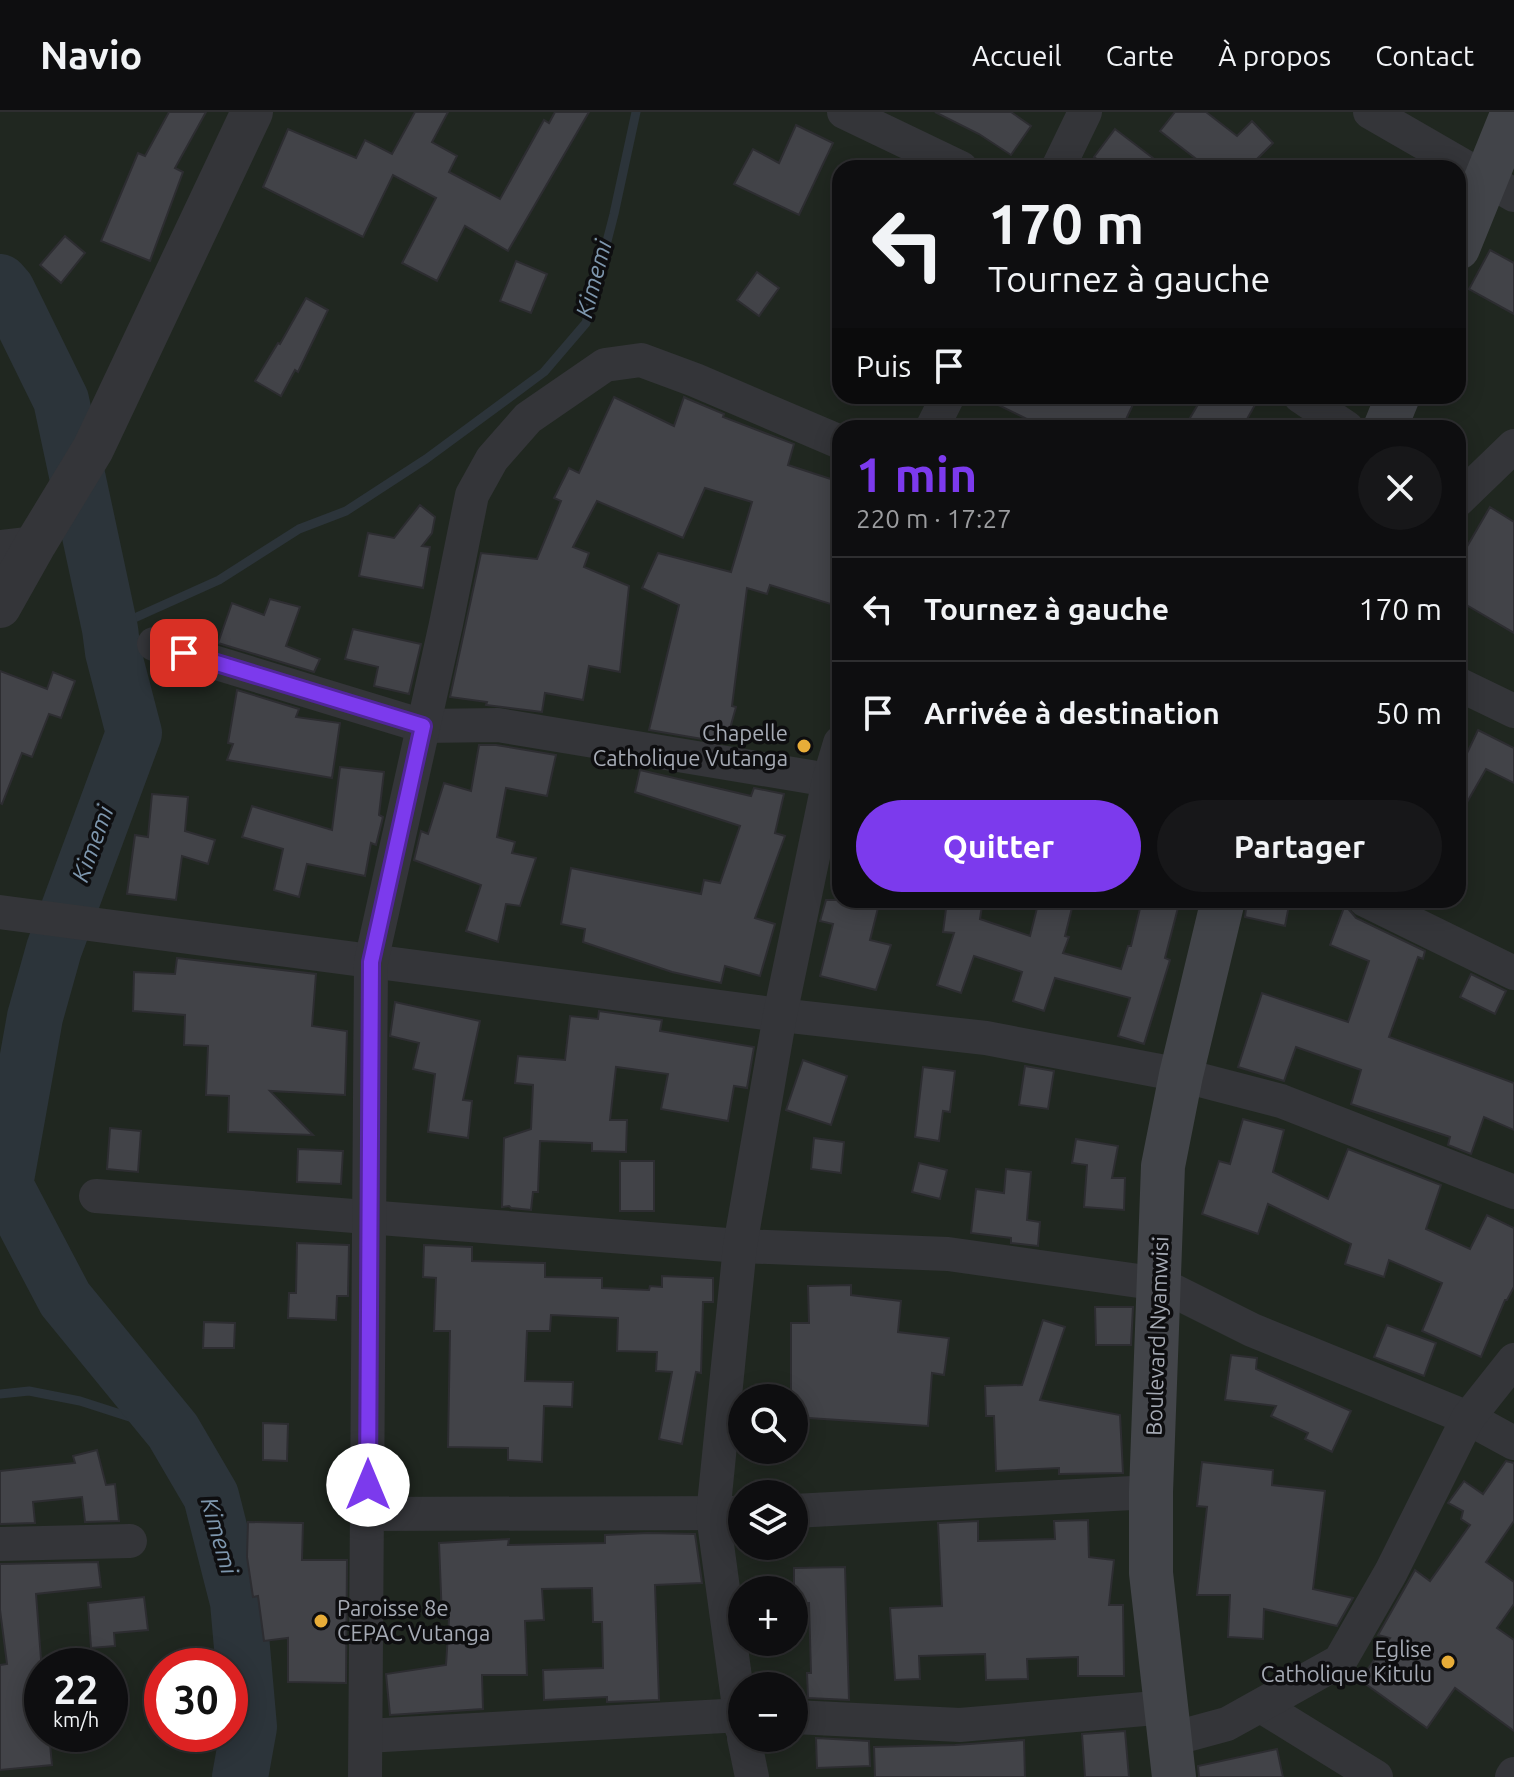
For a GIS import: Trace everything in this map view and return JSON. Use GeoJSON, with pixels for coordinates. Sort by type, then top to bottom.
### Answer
{"type":"FeatureCollection","features":[{"type":"Feature","properties":{"kind":"main road"},"geometry":{"type":"LineString","coordinates":[[1466,237],[1500,188],[1513,112]]}},
{"type":"Feature","properties":{"kind":"main road","name":"Boulevard Nyamwisi"},"geometry":{"type":"LineString","coordinates":[[1170,1741],[1151,1573],[1163,1166],[1181,1075],[1221,908]]}},
{"type":"Feature","properties":{"kind":"street"},"geometry":{"type":"LineString","coordinates":[[0,607],[18,545],[93,449],[252,112]]}},
{"type":"Feature","properties":{"kind":"street"},"geometry":{"type":"LineString","coordinates":[[844,112],[944,160]]}},
{"type":"Feature","properties":{"kind":"street"},"geometry":{"type":"LineString","coordinates":[[1062,160],[1085,112]]}},
{"type":"Feature","properties":{"kind":"street"},"geometry":{"type":"LineString","coordinates":[[1370,112],[1452,160]]}},
{"type":"Feature","properties":{"kind":"street"},"geometry":{"type":"LineString","coordinates":[[1466,168],[1500,188]]}},
{"type":"Feature","properties":{"kind":"street"},"geometry":{"type":"LineString","coordinates":[[365,1777],[371,962],[472,495],[492,459],[528,418],[605,365],[641,360],[832,439]]}},
{"type":"Feature","properties":{"kind":"street"},"geometry":{"type":"LineString","coordinates":[[1312,404],[1335,420]]}},
{"type":"Feature","properties":{"kind":"street"},"geometry":{"type":"LineString","coordinates":[[1466,492],[1514,446]]}},
{"type":"Feature","properties":{"kind":"street"},"geometry":{"type":"LineString","coordinates":[[154,644],[423,726],[498,725],[832,758]]}},
{"type":"Feature","properties":{"kind":"street"},"geometry":{"type":"LineString","coordinates":[[1466,688],[1514,711]]}},
{"type":"Feature","properties":{"kind":"street"},"geometry":{"type":"LineString","coordinates":[[730,1480],[740,1246],[780,1015],[832,776]]}},
{"type":"Feature","properties":{"kind":"street"},"geometry":{"type":"LineString","coordinates":[[1381,908],[1514,973]]}},
{"type":"Feature","properties":{"kind":"street"},"geometry":{"type":"LineString","coordinates":[[12,914],[780,1015],[986,1038],[1181,1075],[1281,1101],[1514,1192]]}},
{"type":"Feature","properties":{"kind":"street"},"geometry":{"type":"LineString","coordinates":[[96,1196],[740,1246],[948,1254],[1160,1284],[1252,1330],[1468,1418],[1514,1443]]}},
{"type":"Feature","properties":{"kind":"street"},"geometry":{"type":"LineString","coordinates":[[808,1718],[960,1725],[1170,1741],[1227,1724],[1340,1661],[1391,1572],[1468,1418],[1514,1360]]}},
{"type":"Feature","properties":{"kind":"street"},"geometry":{"type":"LineString","coordinates":[[808,1510],[1151,1492]]}},
{"type":"Feature","properties":{"kind":"street"},"geometry":{"type":"LineString","coordinates":[[368,1514],[728,1514]]}},
{"type":"Feature","properties":{"kind":"street"},"geometry":{"type":"LineString","coordinates":[[0,1544],[130,1541]]}},
{"type":"Feature","properties":{"kind":"street"},"geometry":{"type":"LineString","coordinates":[[731,1560],[739,1672]]}},
{"type":"Feature","properties":{"kind":"street"},"geometry":{"type":"LineString","coordinates":[[1261,1706],[1376,1777]]}},
{"type":"Feature","properties":{"kind":"street"},"geometry":{"type":"LineString","coordinates":[[366,1736],[728,1724]]}},
{"type":"Feature","properties":{"kind":"street"},"geometry":{"type":"LineString","coordinates":[[747,1752],[752,1777]]}},
{"type":"Feature","properties":{"kind":"shaded area"},"geometry":{"type":"Polygon","coordinates":[[[0,112],[1514,112],[1514,1777],[0,1777],[0,112]]]}},
{"type":"Feature","properties":{"kind":"building"},"geometry":{"type":"Polygon","coordinates":[[[169,112],[206,112],[175,168],[183,172],[150,261],[101,241],[138,153],[145,156],[169,112]]]}},
{"type":"Feature","properties":{"kind":"building"},"geometry":{"type":"Polygon","coordinates":[[[415,112],[448,112],[432,142],[457,156],[449,172],[500,199],[544,120],[549,123],[555,112],[589,112],[508,251],[465,226],[437,281],[402,263],[436,198],[393,175],[363,237],[263,187],[288,129],[356,158],[365,140],[392,154],[415,112]]]}},
{"type":"Feature","properties":{"kind":"building"},"geometry":{"type":"Polygon","coordinates":[[[935,112],[1011,112],[1031,126],[1011,155],[979,134],[935,112]]]}},
{"type":"Feature","properties":{"kind":"building"},"geometry":{"type":"Polygon","coordinates":[[[1175,112],[1206,112],[1237,136],[1252,121],[1273,143],[1256,160],[1198,160],[1160,131],[1175,112]]]}},
{"type":"Feature","properties":{"kind":"building"},"geometry":{"type":"Polygon","coordinates":[[[796,125],[833,143],[799,215],[734,184],[753,149],[779,163],[796,125]]]}},
{"type":"Feature","properties":{"kind":"building"},"geometry":{"type":"Polygon","coordinates":[[[1115,129],[1156,160],[1098,160],[1094,157],[1115,129]]]}},
{"type":"Feature","properties":{"kind":"building"},"geometry":{"type":"Polygon","coordinates":[[[65,236],[85,253],[61,283],[40,265],[65,236]]]}},
{"type":"Feature","properties":{"kind":"building"},"geometry":{"type":"Polygon","coordinates":[[[1490,250],[1514,263],[1514,314],[1469,289],[1490,250]]]}},
{"type":"Feature","properties":{"kind":"building"},"geometry":{"type":"Polygon","coordinates":[[[516,261],[547,274],[531,313],[500,301],[516,261]]]}},
{"type":"Feature","properties":{"kind":"building"},"geometry":{"type":"Polygon","coordinates":[[[757,272],[779,288],[759,316],[737,300],[757,272]]]}},
{"type":"Feature","properties":{"kind":"building"},"geometry":{"type":"Polygon","coordinates":[[[306,298],[328,310],[298,372],[295,370],[281,396],[255,381],[306,298]]]}},
{"type":"Feature","properties":{"kind":"building"},"geometry":{"type":"Polygon","coordinates":[[[614,397],[674,426],[684,397],[724,414],[723,417],[794,444],[788,465],[832,479],[832,604],[770,585],[767,594],[747,588],[732,706],[736,707],[726,743],[649,730],[679,605],[642,588],[658,553],[731,572],[752,502],[705,488],[683,538],[597,501],[573,547],[589,553],[584,567],[629,586],[620,672],[589,666],[583,700],[545,693],[542,712],[450,697],[481,553],[537,559],[561,501],[554,498],[569,468],[579,473],[614,397]]]}},
{"type":"Feature","properties":{"kind":"building"},"geometry":{"type":"Polygon","coordinates":[[[996,404],[1133,404],[1126,420],[1029,420],[996,404]]]}},
{"type":"Feature","properties":{"kind":"building"},"geometry":{"type":"Polygon","coordinates":[[[1198,404],[1256,404],[1246,420],[1189,420],[1198,404]]]}},
{"type":"Feature","properties":{"kind":"building"},"geometry":{"type":"Polygon","coordinates":[[[420,505],[435,517],[432,533],[422,546],[430,547],[423,588],[359,576],[368,533],[394,538],[420,505]]]}},
{"type":"Feature","properties":{"kind":"building"},"geometry":{"type":"Polygon","coordinates":[[[1490,507],[1514,522],[1514,633],[1466,605],[1466,548],[1490,507]]]}},
{"type":"Feature","properties":{"kind":"building"},"geometry":{"type":"Polygon","coordinates":[[[270,599],[300,607],[286,646],[320,659],[314,672],[218,643],[232,603],[264,615],[270,599]]]}},
{"type":"Feature","properties":{"kind":"building"},"geometry":{"type":"Polygon","coordinates":[[[353,629],[421,644],[409,694],[374,686],[378,667],[345,659],[353,629]]]}},
{"type":"Feature","properties":{"kind":"building"},"geometry":{"type":"Polygon","coordinates":[[[0,671],[47,689],[53,672],[75,681],[61,718],[49,714],[32,757],[22,753],[2,804],[0,803],[0,671]]]}},
{"type":"Feature","properties":{"kind":"building"},"geometry":{"type":"Polygon","coordinates":[[[237,690],[299,709],[296,717],[340,723],[332,778],[227,760],[233,744],[228,743],[237,690]]]}},
{"type":"Feature","properties":{"kind":"building"},"geometry":{"type":"Polygon","coordinates":[[[1478,730],[1514,748],[1514,783],[1486,769],[1466,804],[1466,755],[1478,730]]]}},
{"type":"Feature","properties":{"kind":"building"},"geometry":{"type":"Polygon","coordinates":[[[479,745],[556,755],[547,796],[506,788],[497,837],[515,842],[512,853],[536,858],[520,906],[506,904],[498,942],[466,931],[481,885],[414,860],[421,831],[428,834],[444,783],[471,791],[479,745]]]}},
{"type":"Feature","properties":{"kind":"building"},"geometry":{"type":"Polygon","coordinates":[[[340,767],[384,772],[379,815],[383,817],[376,845],[371,843],[365,876],[307,864],[299,897],[274,890],[283,849],[242,837],[252,806],[332,830],[340,767]]]}},
{"type":"Feature","properties":{"kind":"building"},"geometry":{"type":"Polygon","coordinates":[[[640,770],[751,796],[754,788],[784,794],[775,833],[785,836],[755,918],[775,924],[760,976],[725,966],[721,983],[672,972],[583,942],[585,929],[561,924],[571,868],[701,894],[704,880],[720,883],[740,826],[635,792],[640,770]]]}},
{"type":"Feature","properties":{"kind":"building"},"geometry":{"type":"Polygon","coordinates":[[[152,794],[188,797],[185,831],[215,840],[208,864],[182,856],[176,900],[127,894],[135,835],[148,837],[152,794]]]}},
{"type":"Feature","properties":{"kind":"building"},"geometry":{"type":"Polygon","coordinates":[[[826,900],[832,900],[832,908],[878,908],[870,940],[891,945],[876,990],[820,976],[833,924],[820,921],[826,900]]]}},
{"type":"Feature","properties":{"kind":"building"},"geometry":{"type":"Polygon","coordinates":[[[946,908],[982,908],[980,919],[1030,936],[1037,908],[1072,908],[1065,936],[1069,937],[1063,953],[1121,969],[1128,946],[1131,946],[1140,908],[1178,908],[1165,958],[1170,960],[1144,1044],[1118,1036],[1130,998],[1055,978],[1044,1011],[1013,1001],[1022,972],[974,956],[961,993],[937,985],[954,933],[943,932],[946,908]]]}},
{"type":"Feature","properties":{"kind":"building"},"geometry":{"type":"Polygon","coordinates":[[[1246,908],[1288,908],[1285,926],[1245,917],[1246,908]]]}},
{"type":"Feature","properties":{"kind":"building"},"geometry":{"type":"Polygon","coordinates":[[[1344,908],[1348,908],[1356,918],[1425,951],[1423,959],[1418,957],[1389,1037],[1514,1083],[1514,1130],[1484,1117],[1471,1154],[1448,1145],[1450,1137],[1351,1104],[1361,1070],[1296,1047],[1284,1081],[1238,1067],[1262,993],[1348,1022],[1369,961],[1330,945],[1344,908]]]}},
{"type":"Feature","properties":{"kind":"building"},"geometry":{"type":"Polygon","coordinates":[[[177,958],[316,974],[312,1026],[347,1031],[345,1095],[270,1091],[313,1135],[228,1132],[229,1096],[206,1095],[208,1046],[184,1045],[185,1015],[133,1011],[134,972],[175,974],[177,958]]]}},
{"type":"Feature","properties":{"kind":"building"},"geometry":{"type":"Polygon","coordinates":[[[1471,974],[1506,991],[1495,1014],[1460,997],[1471,974]]]}},
{"type":"Feature","properties":{"kind":"building"},"geometry":{"type":"Polygon","coordinates":[[[395,1002],[480,1021],[463,1100],[472,1101],[468,1138],[428,1132],[435,1074],[413,1069],[419,1043],[390,1036],[395,1002]]]}},
{"type":"Feature","properties":{"kind":"building"},"geometry":{"type":"Polygon","coordinates":[[[599,1011],[662,1020],[660,1031],[754,1047],[747,1088],[734,1086],[728,1121],[661,1109],[668,1074],[616,1067],[610,1120],[627,1120],[626,1152],[592,1151],[592,1143],[540,1141],[538,1192],[533,1192],[531,1210],[502,1207],[504,1138],[531,1129],[533,1085],[515,1083],[518,1056],[565,1060],[570,1016],[598,1019],[599,1011]]]}},
{"type":"Feature","properties":{"kind":"building"},"geometry":{"type":"Polygon","coordinates":[[[803,1060],[847,1076],[831,1125],[786,1110],[803,1060]]]}},
{"type":"Feature","properties":{"kind":"building"},"geometry":{"type":"Polygon","coordinates":[[[1025,1066],[1054,1071],[1048,1109],[1019,1105],[1025,1066]]]}},
{"type":"Feature","properties":{"kind":"building"},"geometry":{"type":"Polygon","coordinates":[[[923,1067],[955,1071],[950,1112],[943,1111],[939,1141],[915,1137],[923,1067]]]}},
{"type":"Feature","properties":{"kind":"building"},"geometry":{"type":"Polygon","coordinates":[[[1243,1119],[1284,1130],[1273,1172],[1328,1199],[1348,1149],[1441,1185],[1426,1229],[1470,1249],[1487,1215],[1514,1228],[1514,1287],[1505,1300],[1481,1357],[1422,1331],[1442,1283],[1389,1260],[1384,1277],[1345,1264],[1351,1244],[1268,1204],[1258,1234],[1202,1214],[1219,1161],[1230,1164],[1243,1119]]]}},
{"type":"Feature","properties":{"kind":"building"},"geometry":{"type":"Polygon","coordinates":[[[110,1128],[141,1131],[138,1172],[107,1169],[110,1128]]]}},
{"type":"Feature","properties":{"kind":"building"},"geometry":{"type":"Polygon","coordinates":[[[814,1138],[844,1142],[841,1173],[811,1169],[814,1138]]]}},
{"type":"Feature","properties":{"kind":"building"},"geometry":{"type":"Polygon","coordinates":[[[1076,1139],[1118,1146],[1112,1178],[1125,1178],[1124,1210],[1084,1207],[1087,1165],[1072,1163],[1076,1139]]]}},
{"type":"Feature","properties":{"kind":"building"},"geometry":{"type":"Polygon","coordinates":[[[298,1149],[343,1151],[341,1184],[297,1182],[298,1149]]]}},
{"type":"Feature","properties":{"kind":"building"},"geometry":{"type":"Polygon","coordinates":[[[620,1161],[654,1161],[654,1211],[620,1211],[620,1161]]]}},
{"type":"Feature","properties":{"kind":"building"},"geometry":{"type":"Polygon","coordinates":[[[919,1163],[947,1170],[940,1199],[912,1192],[919,1163]]]}},
{"type":"Feature","properties":{"kind":"building"},"geometry":{"type":"Polygon","coordinates":[[[1006,1169],[1031,1172],[1027,1220],[1040,1222],[1038,1246],[1011,1243],[1011,1238],[971,1233],[976,1189],[1004,1193],[1006,1169]]]}},
{"type":"Feature","properties":{"kind":"building"},"geometry":{"type":"Polygon","coordinates":[[[297,1243],[349,1245],[348,1296],[337,1296],[336,1320],[288,1318],[289,1293],[296,1293],[297,1243]]]}},
{"type":"Feature","properties":{"kind":"building"},"geometry":{"type":"Polygon","coordinates":[[[424,1245],[472,1247],[472,1261],[545,1263],[545,1277],[602,1278],[602,1288],[649,1290],[650,1286],[662,1287],[662,1276],[713,1278],[713,1302],[703,1302],[701,1373],[696,1372],[682,1444],[659,1439],[672,1372],[656,1371],[657,1352],[617,1351],[618,1318],[551,1315],[550,1331],[527,1331],[525,1381],[573,1382],[572,1407],[544,1406],[542,1462],[508,1460],[508,1448],[448,1447],[450,1331],[434,1331],[436,1278],[423,1277],[424,1245]]]}},
{"type":"Feature","properties":{"kind":"building"},"geometry":{"type":"Polygon","coordinates":[[[851,1285],[851,1295],[901,1301],[898,1332],[949,1338],[944,1375],[932,1373],[928,1426],[808,1418],[808,1384],[791,1384],[791,1323],[809,1323],[808,1286],[851,1285]]]}},
{"type":"Feature","properties":{"kind":"building"},"geometry":{"type":"Polygon","coordinates":[[[1095,1307],[1133,1307],[1131,1345],[1096,1345],[1095,1307]]]}},
{"type":"Feature","properties":{"kind":"building"},"geometry":{"type":"Polygon","coordinates":[[[1043,1320],[1065,1327],[1040,1400],[1120,1415],[1123,1473],[1059,1474],[1059,1468],[996,1471],[994,1416],[986,1416],[985,1386],[1022,1385],[1043,1320]]]}},
{"type":"Feature","properties":{"kind":"building"},"geometry":{"type":"Polygon","coordinates":[[[204,1322],[235,1323],[234,1348],[203,1348],[204,1322]]]}},
{"type":"Feature","properties":{"kind":"building"},"geometry":{"type":"Polygon","coordinates":[[[1387,1325],[1436,1343],[1424,1376],[1374,1357],[1387,1325]]]}},
{"type":"Feature","properties":{"kind":"building"},"geometry":{"type":"Polygon","coordinates":[[[1231,1355],[1257,1358],[1256,1369],[1351,1411],[1332,1452],[1305,1439],[1308,1433],[1271,1416],[1276,1406],[1225,1400],[1231,1355]]]}},
{"type":"Feature","properties":{"kind":"building"},"geometry":{"type":"Polygon","coordinates":[[[263,1423],[288,1424],[287,1461],[263,1460],[263,1423]]]}},
{"type":"Feature","properties":{"kind":"building"},"geometry":{"type":"Polygon","coordinates":[[[97,1450],[106,1485],[115,1484],[119,1521],[85,1522],[82,1497],[33,1502],[35,1523],[0,1524],[0,1471],[75,1463],[73,1456],[97,1450]]]}},
{"type":"Feature","properties":{"kind":"building"},"geometry":{"type":"Polygon","coordinates":[[[1506,1461],[1514,1463],[1514,1521],[1486,1562],[1514,1582],[1514,1604],[1497,1628],[1514,1640],[1514,1731],[1455,1688],[1427,1728],[1360,1680],[1390,1638],[1378,1635],[1415,1570],[1430,1581],[1470,1525],[1461,1519],[1463,1511],[1448,1503],[1464,1481],[1483,1494],[1506,1461]]]}},
{"type":"Feature","properties":{"kind":"building"},"geometry":{"type":"Polygon","coordinates":[[[1202,1462],[1273,1470],[1272,1485],[1325,1491],[1313,1589],[1353,1598],[1337,1626],[1264,1609],[1263,1639],[1228,1637],[1230,1595],[1197,1595],[1207,1507],[1197,1506],[1202,1462]]]}},
{"type":"Feature","properties":{"kind":"building"},"geometry":{"type":"Polygon","coordinates":[[[1088,1520],[1089,1557],[1114,1560],[1109,1605],[1123,1605],[1124,1676],[1078,1676],[1078,1657],[1027,1659],[1028,1679],[986,1680],[985,1654],[919,1656],[920,1679],[895,1680],[890,1608],[942,1606],[938,1523],[978,1521],[978,1541],[1055,1539],[1054,1521],[1088,1520]]]}},
{"type":"Feature","properties":{"kind":"building","name":"Paroisse 8e CEPAC Vutanga"},"geometry":{"type":"Polygon","coordinates":[[[248,1522],[303,1523],[302,1560],[347,1560],[346,1683],[288,1682],[288,1638],[264,1641],[258,1596],[253,1597],[247,1557],[248,1522]]]}},
{"type":"Feature","properties":{"kind":"building"},"geometry":{"type":"Polygon","coordinates":[[[695,1534],[702,1583],[655,1585],[659,1700],[607,1702],[607,1697],[544,1700],[543,1670],[603,1668],[602,1622],[593,1622],[592,1588],[542,1589],[544,1620],[525,1621],[527,1675],[482,1675],[483,1709],[390,1715],[386,1674],[446,1665],[449,1619],[442,1619],[439,1543],[509,1539],[508,1545],[605,1543],[605,1535],[695,1534]]]}},
{"type":"Feature","properties":{"kind":"building"},"geometry":{"type":"Polygon","coordinates":[[[98,1562],[101,1587],[36,1594],[40,1648],[24,1648],[24,1752],[51,1752],[52,1765],[0,1770],[0,1665],[7,1664],[0,1610],[0,1564],[98,1562]]]}},
{"type":"Feature","properties":{"kind":"building"},"geometry":{"type":"Polygon","coordinates":[[[845,1567],[849,1700],[808,1698],[808,1673],[811,1673],[808,1576],[794,1576],[794,1568],[845,1567]]]}},
{"type":"Feature","properties":{"kind":"building"},"geometry":{"type":"Polygon","coordinates":[[[144,1597],[148,1630],[114,1633],[115,1646],[91,1648],[88,1603],[144,1597]]]}},
{"type":"Feature","properties":{"kind":"building"},"geometry":{"type":"Polygon","coordinates":[[[1125,1731],[1129,1777],[1085,1777],[1082,1734],[1125,1731]]]}},
{"type":"Feature","properties":{"kind":"building"},"geometry":{"type":"Polygon","coordinates":[[[816,1738],[869,1741],[870,1766],[817,1768],[816,1738]]]}},
{"type":"Feature","properties":{"kind":"building"},"geometry":{"type":"Polygon","coordinates":[[[1024,1740],[1025,1777],[875,1777],[874,1747],[1024,1740]]]}},
{"type":"Feature","properties":{"kind":"building"},"geometry":{"type":"Polygon","coordinates":[[[1277,1749],[1283,1777],[1199,1777],[1198,1766],[1277,1749]]]}},
{"type":"Feature","properties":{"kind":"waterway","name":"Kimemi"},"geometry":{"type":"LineString","coordinates":[[110,629],[219,580],[299,529],[346,511],[426,459],[544,372],[586,323],[636,112]]}},
{"type":"Feature","properties":{"kind":"waterway","name":"Kimemi"},"geometry":{"type":"LineString","coordinates":[[0,282],[7,290],[61,400],[113,652],[134,733],[54,949],[35,1017],[5,1185],[65,1299],[173,1431],[211,1496],[238,1602],[249,1727],[240,1777]]}},
{"type":"Feature","properties":{"kind":"waterway"},"geometry":{"type":"LineString","coordinates":[[0,1394],[29,1391],[80,1401],[173,1431]]}},
{"type":"Feature","properties":{"kind":"place","name":"Chapelle Catholique Vutanga"},"geometry":{"type":"Point","coordinates":[804,746]}},
{"type":"Feature","properties":{"kind":"place","name":"Paroisse 8e CEPAC Vutanga"},"geometry":{"type":"Point","coordinates":[321,1621]}},
{"type":"Feature","properties":{"kind":"place","name":"Eglise Catholique Kitulu"},"geometry":{"type":"Point","coordinates":[1448,1662]}},
{"type":"Feature","properties":{"kind":"route"},"geometry":{"type":"LineString","coordinates":[[184,653],[423,726],[371,962],[368,1485]]}}]}
